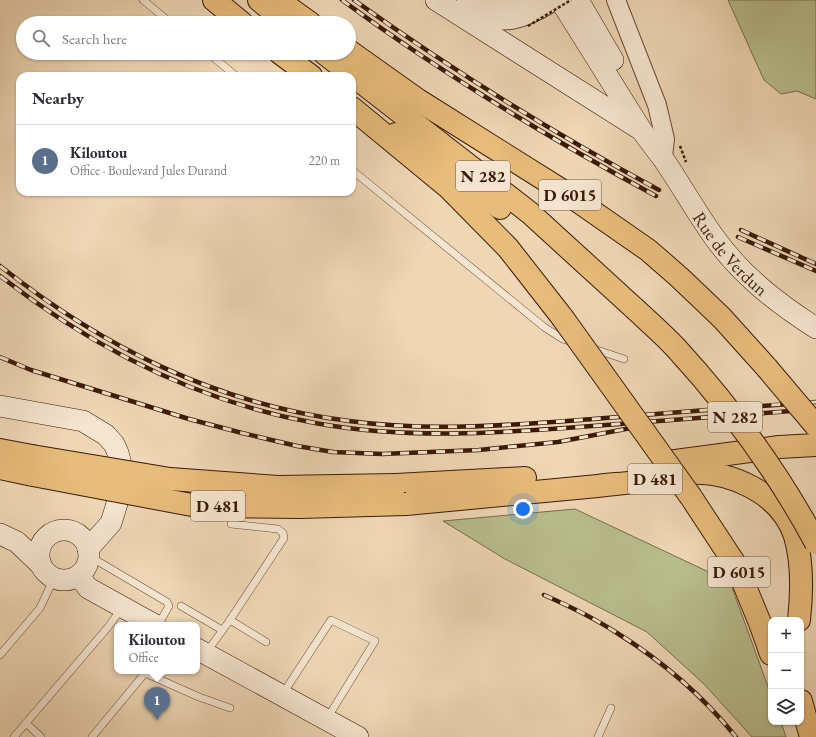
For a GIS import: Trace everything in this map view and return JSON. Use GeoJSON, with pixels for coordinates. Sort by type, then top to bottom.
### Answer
{"type":"FeatureCollection","features":[{"type":"Feature","properties":{"kind":"main road"},"geometry":{"type":"LineString","coordinates":[[214,0],[233,16]]}},
{"type":"Feature","properties":{"kind":"main road"},"geometry":{"type":"LineString","coordinates":[[259,0],[278,16]]}},
{"type":"Feature","properties":{"kind":"main road"},"geometry":{"type":"LineString","coordinates":[[278,0],[300,16]]}},
{"type":"Feature","properties":{"kind":"main road"},"geometry":{"type":"LineString","coordinates":[[436,0],[642,131]]}},
{"type":"Feature","properties":{"kind":"main road","name":"Rue de Verdun"},"geometry":{"type":"LineString","coordinates":[[560,0],[642,131],[656,151],[664,158]]}},
{"type":"Feature","properties":{"kind":"main road","name":"Rue de Verdun"},"geometry":{"type":"LineString","coordinates":[[578,0],[654,134],[664,158],[714,238],[763,291],[816,328]]}},
{"type":"Feature","properties":{"kind":"main road","name":"D 6015"},"geometry":{"type":"LineString","coordinates":[[356,56],[418,100],[566,193],[648,250],[680,277],[722,318],[816,426]]}},
{"type":"Feature","properties":{"kind":"main road"},"geometry":{"type":"LineString","coordinates":[[289,60],[305,72]]}},
{"type":"Feature","properties":{"kind":"main road","name":"N 282"},"geometry":{"type":"LineString","coordinates":[[333,60],[348,72]]}},
{"type":"Feature","properties":{"kind":"main road","name":"N 282"},"geometry":{"type":"LineString","coordinates":[[356,78],[530,213],[675,346],[734,416],[782,485],[816,543]]}},
{"type":"Feature","properties":{"kind":"main road","name":"N 282"},"geometry":{"type":"LineString","coordinates":[[356,108],[429,156],[634,308]]}},
{"type":"Feature","properties":{"kind":"main road","name":"D 6015"},"geometry":{"type":"LineString","coordinates":[[356,111],[450,188],[508,248],[562,317],[691,496],[737,567],[771,653]]}},
{"type":"Feature","properties":{"kind":"main road"},"geometry":{"type":"LineString","coordinates":[[0,406],[83,421],[106,435],[114,444],[122,468],[119,497],[111,523],[88,552]]}},
{"type":"Feature","properties":{"kind":"main road","name":"D 481"},"geometry":{"type":"LineString","coordinates":[[401,494],[584,475],[779,447],[816,445]]}},
{"type":"Feature","properties":{"kind":"main road","name":"D 481"},"geometry":{"type":"LineString","coordinates":[[0,450],[32,465]]}},
{"type":"Feature","properties":{"kind":"main road","name":"D 481"},"geometry":{"type":"LineString","coordinates":[[0,468],[32,465],[170,479],[401,494],[634,482],[688,473],[706,473],[724,476],[758,490],[778,508],[791,526],[795,536],[800,564],[801,603],[799,617]]}},
{"type":"Feature","properties":{"kind":"main road"},"geometry":{"type":"LineString","coordinates":[[0,534],[16,542],[47,571],[66,580],[78,576],[88,564],[88,552],[85,542],[76,533],[64,530],[56,531],[46,538],[40,548],[39,556],[47,571]]}},
{"type":"Feature","properties":{"kind":"main road"},"geometry":{"type":"LineString","coordinates":[[78,576],[88,588],[149,622]]}},
{"type":"Feature","properties":{"kind":"main road"},"geometry":{"type":"LineString","coordinates":[[201,651],[358,737]]}},
{"type":"Feature","properties":{"kind":"main road"},"geometry":{"type":"LineString","coordinates":[[804,712],[811,737]]}},
{"type":"Feature","properties":{"kind":"main road"},"geometry":{"type":"LineString","coordinates":[[799,725],[805,737]]}},
{"type":"Feature","properties":{"kind":"street"},"geometry":{"type":"LineString","coordinates":[[464,3],[495,7],[525,4],[532,0]]}},
{"type":"Feature","properties":{"kind":"street"},"geometry":{"type":"LineString","coordinates":[[464,3],[487,20],[496,22],[518,19],[556,0]]}},
{"type":"Feature","properties":{"kind":"street"},"geometry":{"type":"LineString","coordinates":[[616,0],[657,105],[665,139],[664,158]]}},
{"type":"Feature","properties":{"kind":"lane"},"geometry":{"type":"LineString","coordinates":[[142,0],[162,16]]}},
{"type":"Feature","properties":{"kind":"lane"},"geometry":{"type":"LineString","coordinates":[[217,60],[231,72]]}},
{"type":"Feature","properties":{"kind":"lane"},"geometry":{"type":"LineString","coordinates":[[356,173],[544,328],[563,338],[624,359]]}},
{"type":"Feature","properties":{"kind":"lane"},"geometry":{"type":"LineString","coordinates":[[201,651],[230,620],[284,538],[283,533],[278,529],[231,524]]}},
{"type":"Feature","properties":{"kind":"lane"},"geometry":{"type":"LineString","coordinates":[[88,552],[167,602],[169,606],[160,622]]}},
{"type":"Feature","properties":{"kind":"lane"},"geometry":{"type":"LineString","coordinates":[[0,655],[40,608],[47,571]]}},
{"type":"Feature","properties":{"kind":"lane"},"geometry":{"type":"LineString","coordinates":[[181,606],[222,630]]}},
{"type":"Feature","properties":{"kind":"lane"},"geometry":{"type":"LineString","coordinates":[[14,737],[109,626],[122,607]]}},
{"type":"Feature","properties":{"kind":"lane"},"geometry":{"type":"LineString","coordinates":[[230,620],[266,642]]}},
{"type":"Feature","properties":{"kind":"lane"},"geometry":{"type":"LineString","coordinates":[[282,695],[331,620],[375,641],[326,720]]}},
{"type":"Feature","properties":{"kind":"lane"},"geometry":{"type":"LineString","coordinates":[[92,737],[143,674]]}},
{"type":"Feature","properties":{"kind":"lane"},"geometry":{"type":"LineString","coordinates":[[146,674],[199,697],[230,708]]}},
{"type":"Feature","properties":{"kind":"lane"},"geometry":{"type":"LineString","coordinates":[[598,737],[611,708]]}},
{"type":"Feature","properties":{"kind":"lane"},"geometry":{"type":"LineString","coordinates":[[26,723],[41,737]]}},
{"type":"Feature","properties":{"kind":"path"},"geometry":{"type":"LineString","coordinates":[[528,26],[571,0]]}},
{"type":"Feature","properties":{"kind":"green space"},"geometry":{"type":"Polygon","coordinates":[[[728,0],[816,0],[816,99],[797,91],[781,94],[764,80],[728,0]]]}},
{"type":"Feature","properties":{"kind":"green space"},"geometry":{"type":"Polygon","coordinates":[[[575,509],[730,582],[768,687],[768,725],[782,725],[786,737],[752,737],[704,684],[647,632],[505,559],[443,521],[575,509]]]}},
{"type":"Feature","properties":{"kind":"railway"},"geometry":{"type":"LineString","coordinates":[[342,0],[456,79],[575,151],[656,196]]}},
{"type":"Feature","properties":{"kind":"railway"},"geometry":{"type":"LineString","coordinates":[[354,0],[428,51],[504,100],[580,146],[659,190]]}},
{"type":"Feature","properties":{"kind":"railway"},"geometry":{"type":"LineString","coordinates":[[741,230],[816,264]]}},
{"type":"Feature","properties":{"kind":"railway"},"geometry":{"type":"LineString","coordinates":[[738,237],[816,271]]}},
{"type":"Feature","properties":{"kind":"railway"},"geometry":{"type":"LineString","coordinates":[[0,266],[39,296],[121,347],[164,368],[208,386],[253,401],[300,413],[349,421],[440,427],[563,421],[816,402]]}},
{"type":"Feature","properties":{"kind":"railway"},"geometry":{"type":"LineString","coordinates":[[0,276],[35,302],[72,326],[110,349],[148,369],[188,386],[230,401],[272,414],[315,423],[385,432],[454,434],[558,429],[816,409]]}},
{"type":"Feature","properties":{"kind":"railway"},"geometry":{"type":"LineString","coordinates":[[0,357],[31,370],[189,419],[297,446],[333,452],[382,454],[479,450],[558,442],[636,427]]}},
{"type":"Feature","properties":{"kind":"railway"},"geometry":{"type":"LineString","coordinates":[[544,595],[599,622],[650,655],[696,693],[736,737]]}},
{"type":"Feature","properties":{"kind":"place","name":"Kiloutou"},"geometry":{"type":"Point","coordinates":[157,720]}}]}
